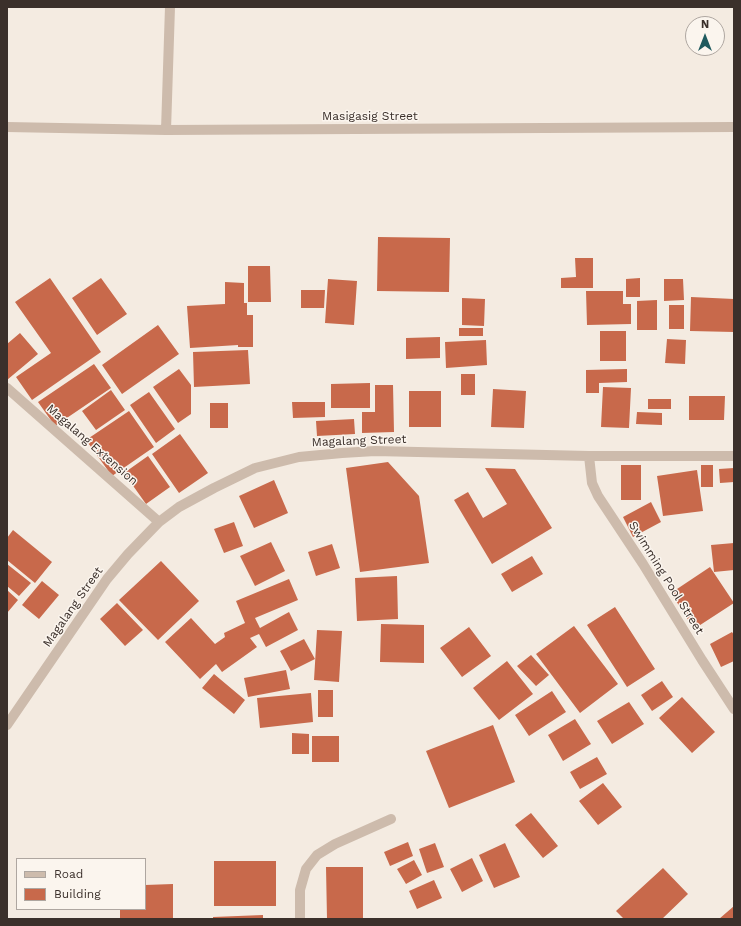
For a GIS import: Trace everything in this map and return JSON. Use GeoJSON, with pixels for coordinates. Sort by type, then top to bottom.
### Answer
{"type":"FeatureCollection","features":[{"type":"Feature","properties":{"kind":"street"},"geometry":{"type":"LineString","coordinates":[[166,130],[170,7]]}},
{"type":"Feature","properties":{"kind":"street","name":"Masigasig Street"},"geometry":{"type":"LineString","coordinates":[[7,128],[166,130],[734,127]]}},
{"type":"Feature","properties":{"kind":"street","name":"Magalang Extension"},"geometry":{"type":"LineString","coordinates":[[7,388],[159,522]]}},
{"type":"Feature","properties":{"kind":"street","name":"Magalang Street"},"geometry":{"type":"LineString","coordinates":[[7,725],[107,579],[128,554],[159,522],[179,507],[256,468],[299,457],[375,451],[589,456],[734,456]]}},
{"type":"Feature","properties":{"kind":"street","name":"Swimming Pool Street"},"geometry":{"type":"LineString","coordinates":[[589,456],[592,483],[598,496],[643,564],[734,709]]}},
{"type":"Feature","properties":{"kind":"street"},"geometry":{"type":"LineString","coordinates":[[300,919],[300,890],[306,869],[317,855],[335,844],[391,819]]}},
{"type":"Feature","properties":{"kind":"building"},"geometry":{"type":"Polygon","coordinates":[[[378,237],[450,238],[449,292],[377,291],[378,237]]]}},
{"type":"Feature","properties":{"kind":"building"},"geometry":{"type":"Polygon","coordinates":[[[575,258],[593,258],[593,288],[561,288],[561,278],[576,277],[575,258]]]}},
{"type":"Feature","properties":{"kind":"building"},"geometry":{"type":"Polygon","coordinates":[[[248,266],[270,266],[271,302],[248,302],[248,266]]]}},
{"type":"Feature","properties":{"kind":"building"},"geometry":{"type":"Polygon","coordinates":[[[50,278],[101,352],[32,400],[16,377],[51,353],[15,302],[50,278]]]}},
{"type":"Feature","properties":{"kind":"building"},"geometry":{"type":"Polygon","coordinates":[[[101,278],[127,314],[97,335],[72,298],[101,278]]]}},
{"type":"Feature","properties":{"kind":"building"},"geometry":{"type":"Polygon","coordinates":[[[640,278],[640,297],[626,297],[626,279],[640,278]]]}},
{"type":"Feature","properties":{"kind":"building"},"geometry":{"type":"Polygon","coordinates":[[[328,279],[357,281],[354,325],[325,323],[328,279]]]}},
{"type":"Feature","properties":{"kind":"building"},"geometry":{"type":"Polygon","coordinates":[[[664,279],[683,279],[684,300],[664,301],[664,279]]]}},
{"type":"Feature","properties":{"kind":"building"},"geometry":{"type":"Polygon","coordinates":[[[225,282],[244,283],[244,303],[247,303],[247,315],[253,315],[253,347],[238,347],[238,345],[190,348],[187,306],[225,304],[225,282]]]}},
{"type":"Feature","properties":{"kind":"building"},"geometry":{"type":"Polygon","coordinates":[[[301,290],[325,290],[324,308],[301,308],[301,290]]]}},
{"type":"Feature","properties":{"kind":"building"},"geometry":{"type":"Polygon","coordinates":[[[586,291],[623,291],[623,304],[631,304],[631,324],[587,325],[586,291]]]}},
{"type":"Feature","properties":{"kind":"building"},"geometry":{"type":"Polygon","coordinates":[[[691,297],[734,299],[734,332],[690,331],[691,297]]]}},
{"type":"Feature","properties":{"kind":"building"},"geometry":{"type":"Polygon","coordinates":[[[462,298],[485,299],[484,326],[462,325],[462,298]]]}},
{"type":"Feature","properties":{"kind":"building"},"geometry":{"type":"Polygon","coordinates":[[[657,300],[657,330],[637,330],[637,301],[657,300]]]}},
{"type":"Feature","properties":{"kind":"building"},"geometry":{"type":"Polygon","coordinates":[[[669,305],[684,305],[684,329],[669,329],[669,305]]]}},
{"type":"Feature","properties":{"kind":"building"},"geometry":{"type":"Polygon","coordinates":[[[158,325],[179,354],[122,394],[102,365],[158,325]]]}},
{"type":"Feature","properties":{"kind":"building"},"geometry":{"type":"Polygon","coordinates":[[[459,328],[483,328],[483,336],[459,336],[459,328]]]}},
{"type":"Feature","properties":{"kind":"building"},"geometry":{"type":"Polygon","coordinates":[[[600,331],[626,331],[626,361],[600,361],[600,331]]]}},
{"type":"Feature","properties":{"kind":"building"},"geometry":{"type":"Polygon","coordinates":[[[20,333],[38,354],[7,380],[7,344],[20,333]]]}},
{"type":"Feature","properties":{"kind":"building"},"geometry":{"type":"Polygon","coordinates":[[[440,337],[440,358],[406,359],[406,338],[440,337]]]}},
{"type":"Feature","properties":{"kind":"building"},"geometry":{"type":"Polygon","coordinates":[[[667,339],[686,340],[685,364],[665,363],[667,339]]]}},
{"type":"Feature","properties":{"kind":"building"},"geometry":{"type":"Polygon","coordinates":[[[486,340],[487,365],[446,368],[445,342],[486,340]]]}},
{"type":"Feature","properties":{"kind":"building"},"geometry":{"type":"Polygon","coordinates":[[[248,350],[250,384],[194,387],[193,352],[248,350]]]}},
{"type":"Feature","properties":{"kind":"building"},"geometry":{"type":"Polygon","coordinates":[[[94,364],[111,388],[55,426],[38,402],[94,364]]]}},
{"type":"Feature","properties":{"kind":"building"},"geometry":{"type":"Polygon","coordinates":[[[179,369],[191,385],[191,414],[178,423],[153,387],[179,369]]]}},
{"type":"Feature","properties":{"kind":"building"},"geometry":{"type":"Polygon","coordinates":[[[627,369],[627,382],[599,383],[599,393],[586,393],[586,370],[627,369]]]}},
{"type":"Feature","properties":{"kind":"building"},"geometry":{"type":"Polygon","coordinates":[[[461,374],[475,374],[475,395],[461,395],[461,374]]]}},
{"type":"Feature","properties":{"kind":"building"},"geometry":{"type":"Polygon","coordinates":[[[370,383],[370,408],[331,408],[331,384],[370,383]]]}},
{"type":"Feature","properties":{"kind":"building"},"geometry":{"type":"Polygon","coordinates":[[[375,385],[393,385],[394,432],[362,433],[362,412],[375,412],[375,385]]]}},
{"type":"Feature","properties":{"kind":"building"},"geometry":{"type":"Polygon","coordinates":[[[603,387],[631,388],[629,428],[601,427],[603,387]]]}},
{"type":"Feature","properties":{"kind":"building"},"geometry":{"type":"Polygon","coordinates":[[[493,389],[526,391],[524,428],[491,427],[493,389]]]}},
{"type":"Feature","properties":{"kind":"building"},"geometry":{"type":"Polygon","coordinates":[[[111,390],[125,410],[96,430],[82,411],[111,390]]]}},
{"type":"Feature","properties":{"kind":"building"},"geometry":{"type":"Polygon","coordinates":[[[409,391],[441,391],[441,427],[409,427],[409,391]]]}},
{"type":"Feature","properties":{"kind":"building"},"geometry":{"type":"Polygon","coordinates":[[[149,392],[175,429],[156,443],[130,405],[149,392]]]}},
{"type":"Feature","properties":{"kind":"building"},"geometry":{"type":"Polygon","coordinates":[[[689,396],[725,396],[724,420],[689,420],[689,396]]]}},
{"type":"Feature","properties":{"kind":"building"},"geometry":{"type":"Polygon","coordinates":[[[648,399],[671,399],[671,409],[648,409],[648,399]]]}},
{"type":"Feature","properties":{"kind":"building"},"geometry":{"type":"Polygon","coordinates":[[[292,402],[325,402],[325,417],[293,418],[292,402]]]}},
{"type":"Feature","properties":{"kind":"building"},"geometry":{"type":"Polygon","coordinates":[[[210,403],[228,403],[228,428],[210,428],[210,403]]]}},
{"type":"Feature","properties":{"kind":"building"},"geometry":{"type":"Polygon","coordinates":[[[129,411],[154,447],[112,476],[86,440],[129,411]]]}},
{"type":"Feature","properties":{"kind":"building"},"geometry":{"type":"Polygon","coordinates":[[[637,412],[662,413],[662,425],[636,424],[637,412]]]}},
{"type":"Feature","properties":{"kind":"building"},"geometry":{"type":"Polygon","coordinates":[[[354,419],[355,434],[317,436],[316,421],[354,419]]]}},
{"type":"Feature","properties":{"kind":"building"},"geometry":{"type":"Polygon","coordinates":[[[180,434],[208,473],[179,493],[152,454],[180,434]]]}},
{"type":"Feature","properties":{"kind":"building"},"geometry":{"type":"Polygon","coordinates":[[[148,456],[170,487],[146,504],[124,473],[148,456]]]}},
{"type":"Feature","properties":{"kind":"building"},"geometry":{"type":"Polygon","coordinates":[[[388,462],[419,496],[429,563],[360,572],[346,468],[388,462]]]}},
{"type":"Feature","properties":{"kind":"building"},"geometry":{"type":"Polygon","coordinates":[[[621,465],[641,465],[641,500],[621,500],[621,465]]]}},
{"type":"Feature","properties":{"kind":"building"},"geometry":{"type":"Polygon","coordinates":[[[701,465],[713,465],[713,487],[701,487],[701,465]]]}},
{"type":"Feature","properties":{"kind":"building"},"geometry":{"type":"Polygon","coordinates":[[[485,468],[515,469],[552,528],[492,564],[454,500],[468,492],[483,518],[507,504],[485,468]]]}},
{"type":"Feature","properties":{"kind":"building"},"geometry":{"type":"Polygon","coordinates":[[[734,468],[734,482],[720,483],[719,469],[734,468]]]}},
{"type":"Feature","properties":{"kind":"building"},"geometry":{"type":"Polygon","coordinates":[[[697,470],[703,511],[663,516],[657,476],[697,470]]]}},
{"type":"Feature","properties":{"kind":"building"},"geometry":{"type":"Polygon","coordinates":[[[274,480],[288,513],[254,528],[239,496],[274,480]]]}},
{"type":"Feature","properties":{"kind":"building"},"geometry":{"type":"Polygon","coordinates":[[[651,502],[661,522],[633,537],[623,517],[651,502]]]}},
{"type":"Feature","properties":{"kind":"building"},"geometry":{"type":"Polygon","coordinates":[[[234,522],[243,546],[224,553],[214,529],[234,522]]]}},
{"type":"Feature","properties":{"kind":"building"},"geometry":{"type":"Polygon","coordinates":[[[13,530],[52,562],[35,583],[7,560],[7,538],[13,530]]]}},
{"type":"Feature","properties":{"kind":"building"},"geometry":{"type":"Polygon","coordinates":[[[271,542],[285,571],[255,586],[240,556],[271,542]]]}},
{"type":"Feature","properties":{"kind":"building"},"geometry":{"type":"Polygon","coordinates":[[[734,543],[734,570],[714,572],[711,545],[734,543]]]}},
{"type":"Feature","properties":{"kind":"building"},"geometry":{"type":"Polygon","coordinates":[[[332,544],[340,568],[316,576],[308,552],[332,544]]]}},
{"type":"Feature","properties":{"kind":"building"},"geometry":{"type":"Polygon","coordinates":[[[532,556],[543,574],[512,592],[501,574],[532,556]]]}},
{"type":"Feature","properties":{"kind":"building"},"geometry":{"type":"Polygon","coordinates":[[[161,561],[199,601],[158,640],[119,600],[161,561]]]}},
{"type":"Feature","properties":{"kind":"building"},"geometry":{"type":"Polygon","coordinates":[[[7,564],[31,583],[19,596],[7,586],[7,564]]]}},
{"type":"Feature","properties":{"kind":"building"},"geometry":{"type":"Polygon","coordinates":[[[710,567],[734,603],[694,629],[671,593],[710,567]]]}},
{"type":"Feature","properties":{"kind":"building"},"geometry":{"type":"Polygon","coordinates":[[[397,576],[398,619],[357,621],[355,578],[397,576]]]}},
{"type":"Feature","properties":{"kind":"building"},"geometry":{"type":"Polygon","coordinates":[[[289,579],[298,600],[255,618],[260,628],[289,612],[298,630],[266,647],[259,634],[250,638],[257,647],[222,672],[216,664],[200,679],[165,642],[191,618],[215,644],[225,637],[224,633],[245,623],[236,601],[289,579]]]}},
{"type":"Feature","properties":{"kind":"building"},"geometry":{"type":"Polygon","coordinates":[[[42,581],[59,595],[39,619],[22,605],[42,581]]]}},
{"type":"Feature","properties":{"kind":"building"},"geometry":{"type":"Polygon","coordinates":[[[7,590],[18,600],[7,613],[7,590]]]}},
{"type":"Feature","properties":{"kind":"building"},"geometry":{"type":"Polygon","coordinates":[[[117,603],[143,630],[125,646],[100,619],[117,603]]]}},
{"type":"Feature","properties":{"kind":"building"},"geometry":{"type":"Polygon","coordinates":[[[615,607],[655,669],[627,687],[587,625],[615,607]]]}},
{"type":"Feature","properties":{"kind":"building"},"geometry":{"type":"Polygon","coordinates":[[[381,624],[424,625],[424,663],[380,662],[381,624]]]}},
{"type":"Feature","properties":{"kind":"building"},"geometry":{"type":"Polygon","coordinates":[[[574,626],[618,684],[580,713],[536,654],[574,626]]]}},
{"type":"Feature","properties":{"kind":"building"},"geometry":{"type":"Polygon","coordinates":[[[469,627],[491,656],[462,677],[440,648],[469,627]]]}},
{"type":"Feature","properties":{"kind":"building"},"geometry":{"type":"Polygon","coordinates":[[[317,630],[342,631],[339,682],[314,680],[317,630]]]}},
{"type":"Feature","properties":{"kind":"building"},"geometry":{"type":"Polygon","coordinates":[[[732,632],[734,635],[734,661],[721,667],[710,644],[732,632]]]}},
{"type":"Feature","properties":{"kind":"building"},"geometry":{"type":"Polygon","coordinates":[[[304,639],[315,659],[291,671],[280,651],[304,639]]]}},
{"type":"Feature","properties":{"kind":"building"},"geometry":{"type":"Polygon","coordinates":[[[531,655],[549,675],[536,686],[517,666],[531,655]]]}},
{"type":"Feature","properties":{"kind":"building"},"geometry":{"type":"Polygon","coordinates":[[[507,661],[533,694],[499,720],[473,688],[507,661]]]}},
{"type":"Feature","properties":{"kind":"building"},"geometry":{"type":"Polygon","coordinates":[[[286,670],[290,689],[248,697],[244,678],[286,670]]]}},
{"type":"Feature","properties":{"kind":"building"},"geometry":{"type":"Polygon","coordinates":[[[214,674],[245,700],[234,714],[202,688],[214,674]]]}},
{"type":"Feature","properties":{"kind":"building"},"geometry":{"type":"Polygon","coordinates":[[[662,681],[673,697],[652,711],[641,695],[662,681]]]}},
{"type":"Feature","properties":{"kind":"building"},"geometry":{"type":"Polygon","coordinates":[[[318,690],[333,690],[333,717],[318,717],[318,690]]]}},
{"type":"Feature","properties":{"kind":"building"},"geometry":{"type":"Polygon","coordinates":[[[552,691],[566,712],[529,736],[515,715],[552,691]]]}},
{"type":"Feature","properties":{"kind":"building"},"geometry":{"type":"Polygon","coordinates":[[[311,693],[313,722],[260,728],[257,698],[311,693]]]}},
{"type":"Feature","properties":{"kind":"building"},"geometry":{"type":"Polygon","coordinates":[[[682,697],[715,732],[692,753],[659,718],[682,697]]]}},
{"type":"Feature","properties":{"kind":"building"},"geometry":{"type":"Polygon","coordinates":[[[629,702],[644,724],[612,744],[597,721],[629,702]]]}},
{"type":"Feature","properties":{"kind":"building"},"geometry":{"type":"Polygon","coordinates":[[[575,719],[591,744],[563,761],[548,735],[575,719]]]}},
{"type":"Feature","properties":{"kind":"building"},"geometry":{"type":"Polygon","coordinates":[[[493,725],[515,782],[449,808],[426,751],[493,725]]]}},
{"type":"Feature","properties":{"kind":"building"},"geometry":{"type":"Polygon","coordinates":[[[292,733],[309,734],[309,754],[292,754],[292,733]]]}},
{"type":"Feature","properties":{"kind":"building"},"geometry":{"type":"Polygon","coordinates":[[[312,736],[339,736],[339,762],[312,762],[312,736]]]}},
{"type":"Feature","properties":{"kind":"building"},"geometry":{"type":"Polygon","coordinates":[[[597,757],[607,774],[580,789],[570,772],[597,757]]]}},
{"type":"Feature","properties":{"kind":"building"},"geometry":{"type":"Polygon","coordinates":[[[603,783],[622,807],[598,825],[579,801],[603,783]]]}},
{"type":"Feature","properties":{"kind":"building"},"geometry":{"type":"Polygon","coordinates":[[[531,813],[558,846],[543,858],[515,825],[531,813]]]}},
{"type":"Feature","properties":{"kind":"building"},"geometry":{"type":"Polygon","coordinates":[[[408,842],[413,856],[390,866],[384,852],[408,842]]]}},
{"type":"Feature","properties":{"kind":"building"},"geometry":{"type":"Polygon","coordinates":[[[435,843],[444,867],[427,873],[419,849],[435,843]]]}},
{"type":"Feature","properties":{"kind":"building"},"geometry":{"type":"Polygon","coordinates":[[[505,843],[520,877],[494,888],[479,855],[505,843]]]}},
{"type":"Feature","properties":{"kind":"building"},"geometry":{"type":"Polygon","coordinates":[[[472,858],[483,881],[462,892],[450,869],[472,858]]]}},
{"type":"Feature","properties":{"kind":"building"},"geometry":{"type":"Polygon","coordinates":[[[414,860],[422,875],[406,884],[397,869],[414,860]]]}},
{"type":"Feature","properties":{"kind":"building"},"geometry":{"type":"Polygon","coordinates":[[[214,861],[276,861],[276,906],[214,906],[214,861]]]}},
{"type":"Feature","properties":{"kind":"building"},"geometry":{"type":"Polygon","coordinates":[[[326,867],[363,867],[363,919],[327,919],[326,867]]]}},
{"type":"Feature","properties":{"kind":"building"},"geometry":{"type":"Polygon","coordinates":[[[663,868],[688,894],[662,919],[624,919],[616,911],[663,868]]]}},
{"type":"Feature","properties":{"kind":"building"},"geometry":{"type":"Polygon","coordinates":[[[434,880],[442,898],[417,909],[409,891],[434,880]]]}},
{"type":"Feature","properties":{"kind":"building"},"geometry":{"type":"Polygon","coordinates":[[[173,884],[173,919],[120,919],[120,910],[146,910],[146,885],[173,884]]]}},
{"type":"Feature","properties":{"kind":"building"},"geometry":{"type":"Polygon","coordinates":[[[734,906],[734,919],[719,919],[734,906]]]}},
{"type":"Feature","properties":{"kind":"building"},"geometry":{"type":"Polygon","coordinates":[[[263,915],[263,919],[213,919],[213,917],[263,915]]]}}]}
